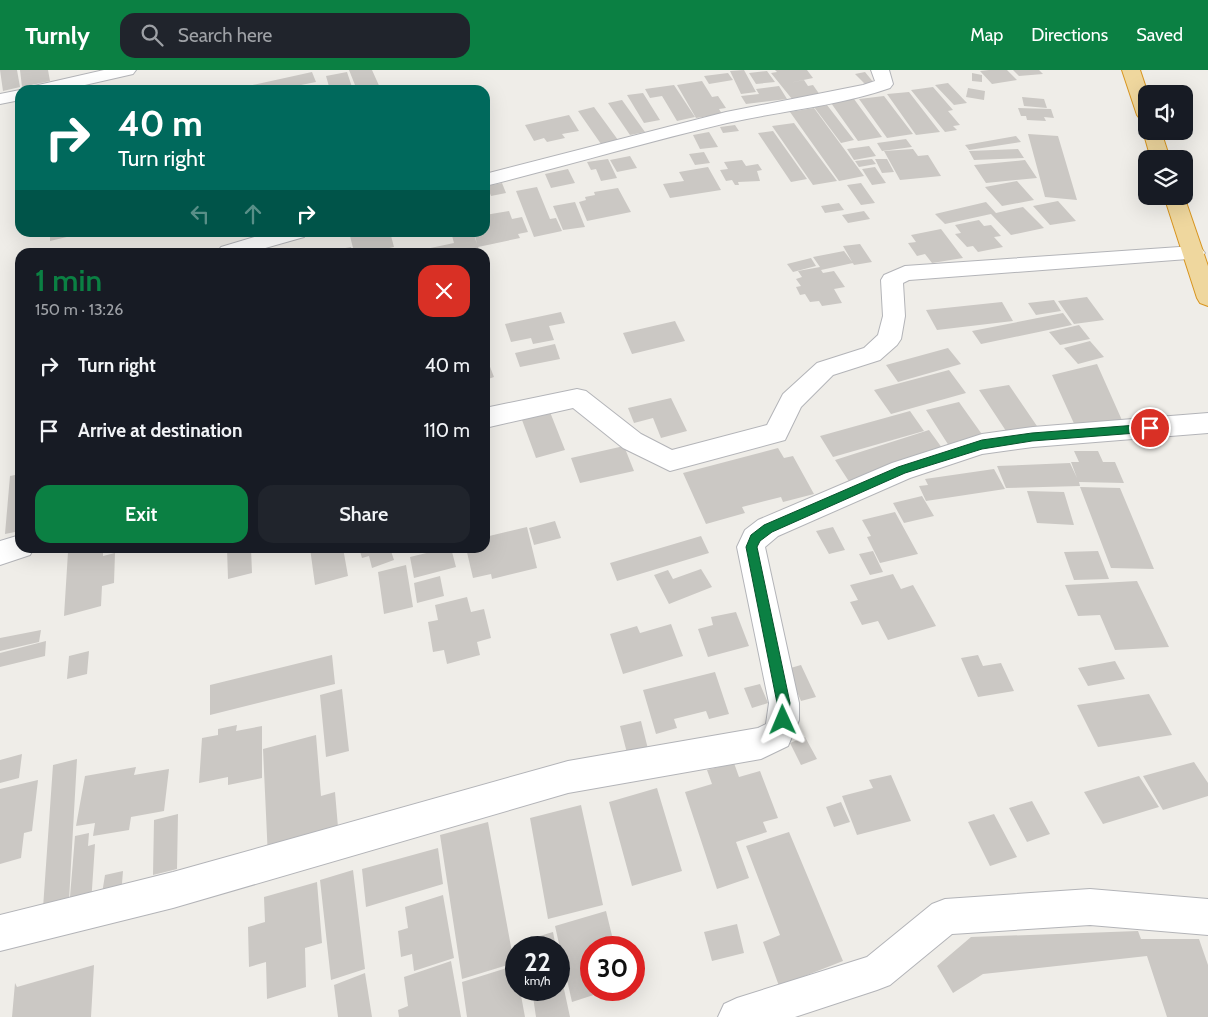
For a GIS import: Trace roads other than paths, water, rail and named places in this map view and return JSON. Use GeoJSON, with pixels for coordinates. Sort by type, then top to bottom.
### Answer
{"type":"FeatureCollection","features":[{"type":"Feature","properties":{"kind":"highway"},"geometry":{"type":"LineString","coordinates":[[1130,70],[1138,93]]}},
{"type":"Feature","properties":{"kind":"highway"},"geometry":{"type":"LineString","coordinates":[[1177,205],[1208,298]]}},
{"type":"Feature","properties":{"kind":"street"},"geometry":{"type":"LineString","coordinates":[[62,85],[127,70]]}},
{"type":"Feature","properties":{"kind":"street"},"geometry":{"type":"LineString","coordinates":[[490,179],[658,134],[763,110],[864,92],[884,84],[880,70]]}},
{"type":"Feature","properties":{"kind":"street"},"geometry":{"type":"LineString","coordinates":[[0,99],[15,96]]}},
{"type":"Feature","properties":{"kind":"street"},"geometry":{"type":"LineString","coordinates":[[242,248],[280,237]]}},
{"type":"Feature","properties":{"kind":"street"},"geometry":{"type":"LineString","coordinates":[[490,417],[577,398],[632,440],[670,460],[776,433],[792,401],[825,369],[872,354],[889,339],[894,316],[892,280],[905,273],[1194,254]]}},
{"type":"Feature","properties":{"kind":"street"},"geometry":{"type":"LineString","coordinates":[[0,933],[173,890],[568,777],[761,743],[777,735],[783,720],[784,703],[751,547],[755,538],[768,528],[902,470],[982,444],[1032,437],[1208,423]]}},
{"type":"Feature","properties":{"kind":"street"},"geometry":{"type":"LineString","coordinates":[[0,553],[15,549]]}},
{"type":"Feature","properties":{"kind":"street"},"geometry":{"type":"LineString","coordinates":[[737,1017],[877,972],[945,917],[1090,907],[1208,917]]}}]}
